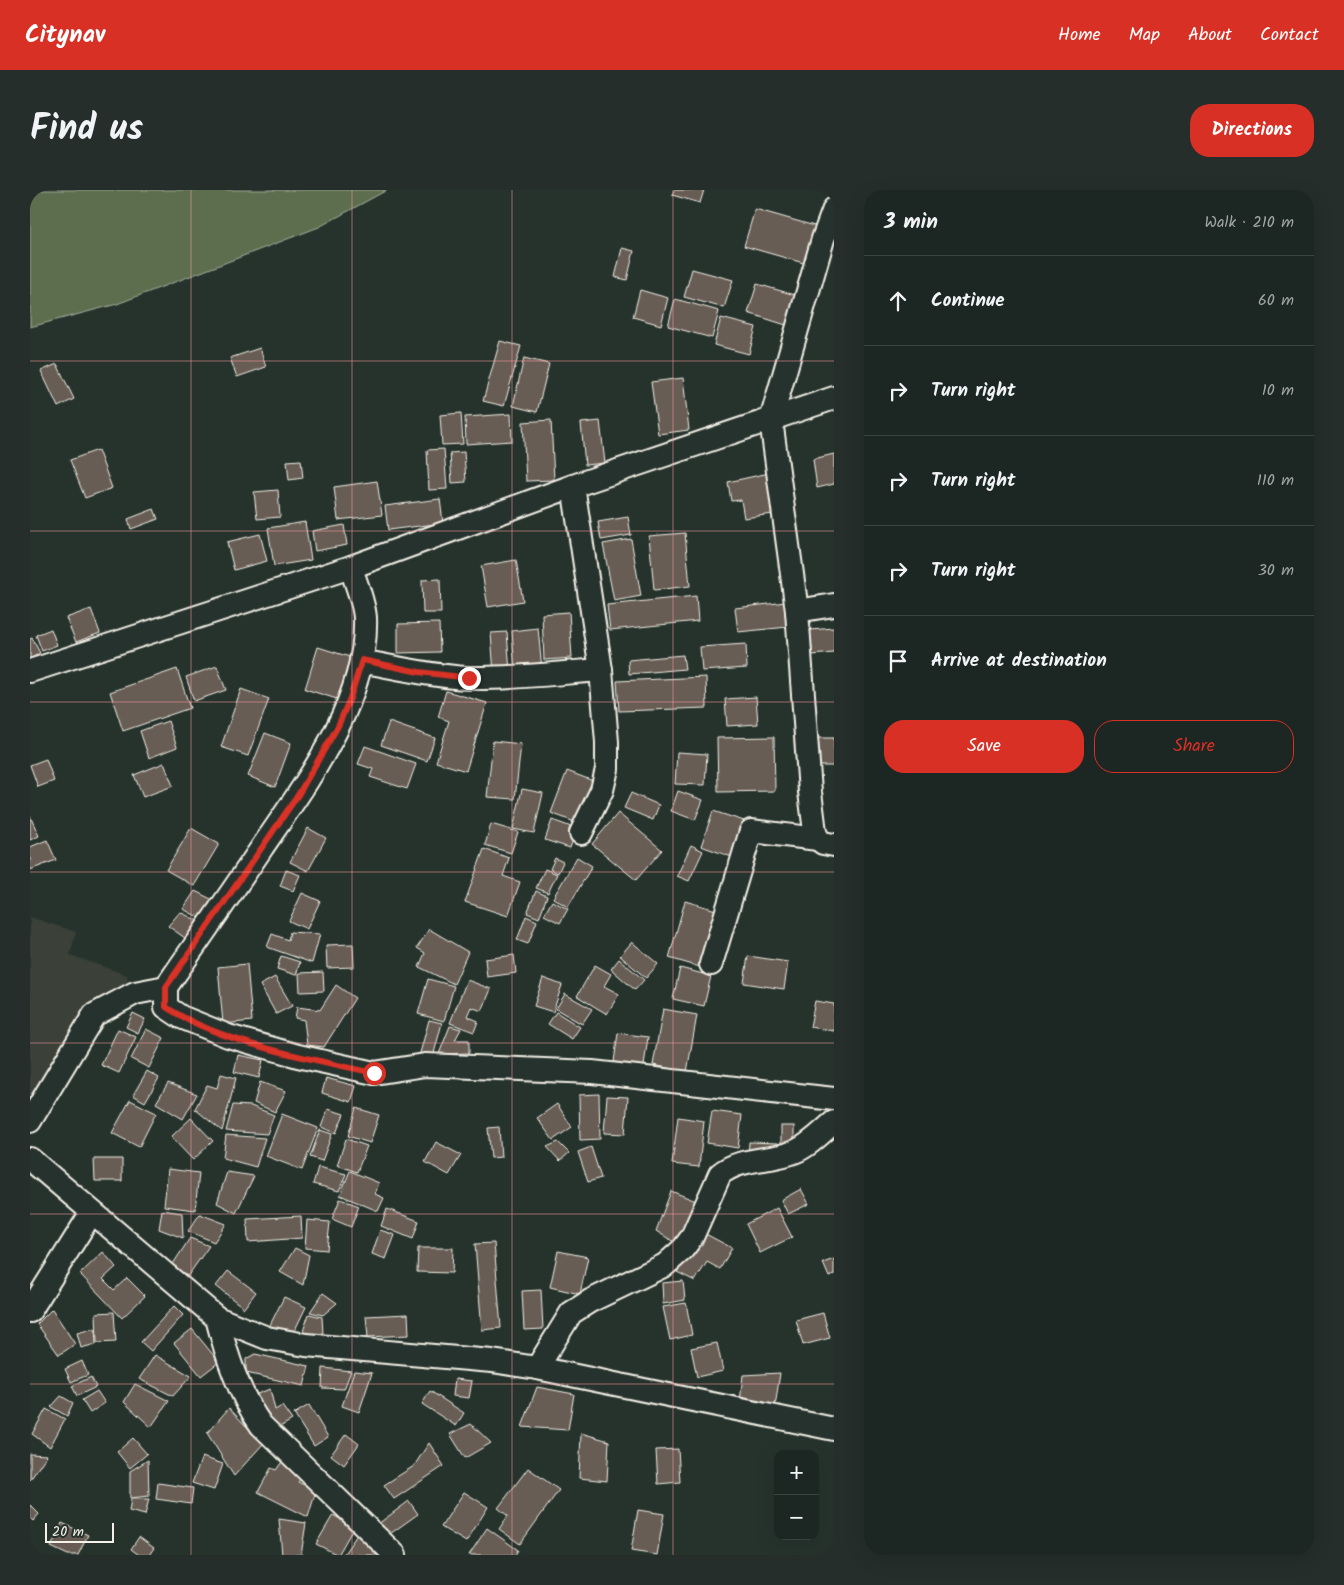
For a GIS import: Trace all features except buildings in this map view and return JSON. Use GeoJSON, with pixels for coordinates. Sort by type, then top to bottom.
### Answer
{"type":"FeatureCollection","features":[{"type":"Feature","properties":{"kind":"street"},"geometry":{"type":"LineString","coordinates":[[711,964],[751,831],[826,842],[810,792],[797,611],[771,420],[823,239],[834,209]]}},
{"type":"Feature","properties":{"kind":"street"},"geometry":{"type":"LineString","coordinates":[[30,671],[351,567],[574,486],[834,398]]}},
{"type":"Feature","properties":{"kind":"street"},"geometry":{"type":"LineString","coordinates":[[574,486],[602,670],[607,742],[607,769],[602,790],[581,833]]}},
{"type":"Feature","properties":{"kind":"street"},"geometry":{"type":"LineString","coordinates":[[351,567],[365,616],[362,660],[350,698],[338,726],[298,795],[166,987],[166,1007],[228,1036],[289,1054],[374,1073],[425,1065],[592,1072],[834,1099]]}},
{"type":"Feature","properties":{"kind":"street"},"geometry":{"type":"LineString","coordinates":[[797,611],[834,605]]}},
{"type":"Feature","properties":{"kind":"street"},"geometry":{"type":"LineString","coordinates":[[362,660],[419,672],[469,678],[512,677],[602,670]]}},
{"type":"Feature","properties":{"kind":"street"},"geometry":{"type":"LineString","coordinates":[[30,1121],[94,1016],[135,993],[166,987]]}},
{"type":"Feature","properties":{"kind":"street"},"geometry":{"type":"LineString","coordinates":[[537,1368],[572,1313],[590,1301],[665,1265],[683,1249],[692,1237],[720,1174],[740,1163],[775,1158],[795,1151],[834,1122]]}},
{"type":"Feature","properties":{"kind":"street"},"geometry":{"type":"LineString","coordinates":[[30,1159],[217,1318],[267,1338],[306,1345],[492,1361],[537,1368],[834,1429]]}},
{"type":"Feature","properties":{"kind":"street"},"geometry":{"type":"LineString","coordinates":[[30,1311],[92,1212]]}},
{"type":"Feature","properties":{"kind":"street"},"geometry":{"type":"LineString","coordinates":[[217,1318],[236,1381],[246,1404],[261,1425],[395,1555]]}},
{"type":"Feature","properties":{"kind":"shaded area"},"geometry":{"type":"Polygon","coordinates":[[[30,917],[76,932],[70,955],[127,975],[129,993],[89,1012],[30,1110],[30,917]]]}},
{"type":"Feature","properties":{"kind":"green space"},"geometry":{"type":"Polygon","coordinates":[[[30,190],[387,190],[319,227],[117,304],[30,327],[30,190]]]}},
{"type":"Feature","properties":{"kind":"route"},"geometry":{"type":"LineString","coordinates":[[374,1073],[298,1056],[228,1036],[181,1017],[166,1007],[166,987],[298,795],[338,726],[350,698],[362,660],[419,672],[469,678]]}}]}
